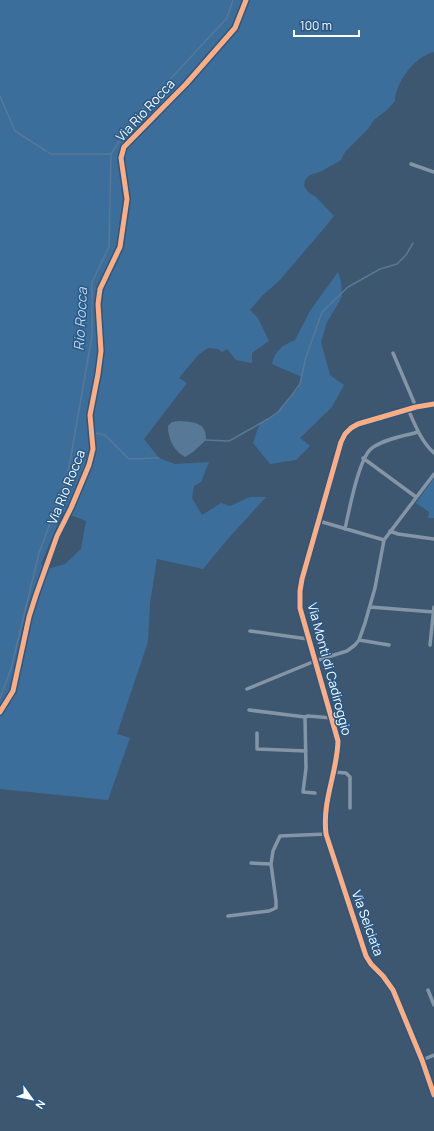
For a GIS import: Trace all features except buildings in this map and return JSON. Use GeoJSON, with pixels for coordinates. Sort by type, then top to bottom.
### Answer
{"type":"FeatureCollection","features":[{"type":"Feature","properties":{"kind":"street","name":"Via Rio Rocca"},"geometry":{"type":"LineString","coordinates":[[0,712],[13,691],[36,594],[57,536],[71,508],[89,465],[93,449],[90,415],[101,351],[98,304],[100,289],[120,247],[127,199],[121,152],[124,147],[186,84],[235,28],[246,0]]}},
{"type":"Feature","properties":{"kind":"street"},"geometry":{"type":"LineString","coordinates":[[411,164],[434,172]]}},
{"type":"Feature","properties":{"kind":"street"},"geometry":{"type":"LineString","coordinates":[[393,353],[416,407]]}},
{"type":"Feature","properties":{"kind":"street","name":"Via Monti di Cadiroggio"},"geometry":{"type":"LineString","coordinates":[[344,887],[326,834],[324,816],[337,759],[338,741],[300,608],[302,579],[335,462],[345,434],[358,424],[408,409],[434,404]]}},
{"type":"Feature","properties":{"kind":"street"},"geometry":{"type":"LineString","coordinates":[[408,409],[418,432],[426,445],[434,453]]}},
{"type":"Feature","properties":{"kind":"street"},"geometry":{"type":"LineString","coordinates":[[345,529],[363,458],[371,448],[384,442],[418,432]]}},
{"type":"Feature","properties":{"kind":"street"},"geometry":{"type":"LineString","coordinates":[[363,458],[416,497]]}},
{"type":"Feature","properties":{"kind":"street"},"geometry":{"type":"LineString","coordinates":[[247,689],[315,661],[346,651],[352,648],[359,640],[376,584],[384,540],[434,474]]}},
{"type":"Feature","properties":{"kind":"street"},"geometry":{"type":"LineString","coordinates":[[319,522],[384,540]]}},
{"type":"Feature","properties":{"kind":"street"},"geometry":{"type":"LineString","coordinates":[[390,531],[398,534],[434,539]]}},
{"type":"Feature","properties":{"kind":"street"},"geometry":{"type":"LineString","coordinates":[[370,607],[434,612]]}},
{"type":"Feature","properties":{"kind":"street"},"geometry":{"type":"LineString","coordinates":[[430,645],[434,607]]}},
{"type":"Feature","properties":{"kind":"street","name":"Via Monti di Cadiroggio"},"geometry":{"type":"LineString","coordinates":[[250,632],[308,639]]}},
{"type":"Feature","properties":{"kind":"street"},"geometry":{"type":"LineString","coordinates":[[359,640],[389,645]]}},
{"type":"Feature","properties":{"kind":"street"},"geometry":{"type":"LineString","coordinates":[[249,710],[332,718]]}},
{"type":"Feature","properties":{"kind":"street"},"geometry":{"type":"LineString","coordinates":[[306,716],[306,751],[303,792],[315,793]]}},
{"type":"Feature","properties":{"kind":"street"},"geometry":{"type":"LineString","coordinates":[[257,733],[257,749],[306,751]]}},
{"type":"Feature","properties":{"kind":"street"},"geometry":{"type":"LineString","coordinates":[[334,772],[346,773],[350,777],[350,808]]}},
{"type":"Feature","properties":{"kind":"street"},"geometry":{"type":"LineString","coordinates":[[228,916],[269,911],[276,908],[271,864],[273,851],[280,836],[326,834]]}},
{"type":"Feature","properties":{"kind":"street"},"geometry":{"type":"LineString","coordinates":[[251,863],[271,864]]}},
{"type":"Feature","properties":{"kind":"street","name":"Via Selciata"},"geometry":{"type":"LineString","coordinates":[[344,887],[366,956],[393,990],[422,1060],[434,1095]]}},
{"type":"Feature","properties":{"kind":"street"},"geometry":{"type":"LineString","coordinates":[[428,990],[434,1006]]}},
{"type":"Feature","properties":{"kind":"street"},"geometry":{"type":"LineString","coordinates":[[422,1060],[434,1055]]}},
{"type":"Feature","properties":{"kind":"shaded area"},"geometry":{"type":"Polygon","coordinates":[[[0,0],[434,0],[434,52],[420,59],[407,71],[398,86],[395,101],[387,110],[374,120],[369,128],[345,152],[341,160],[320,172],[310,175],[305,180],[304,186],[309,193],[316,197],[334,216],[279,281],[262,296],[250,310],[258,318],[269,341],[252,353],[252,363],[236,360],[227,349],[222,352],[218,349],[208,348],[198,355],[179,378],[187,383],[144,439],[159,458],[175,464],[209,462],[201,482],[194,486],[192,498],[202,515],[221,503],[230,506],[250,497],[266,497],[203,569],[157,559],[150,603],[148,642],[117,734],[130,738],[108,800],[0,789],[0,0]],[[63,512],[41,564],[51,568],[65,564],[81,549],[86,521],[63,512]]]}},
{"type":"Feature","properties":{"kind":"shaded area"},"geometry":{"type":"Polygon","coordinates":[[[338,272],[341,281],[342,297],[327,322],[321,342],[330,375],[344,385],[332,407],[300,438],[310,446],[296,460],[270,464],[253,443],[259,425],[278,412],[298,389],[302,377],[272,364],[273,359],[280,349],[295,340],[310,311],[338,272]]]}},
{"type":"Feature","properties":{"kind":"shaded area"},"geometry":{"type":"Polygon","coordinates":[[[179,421],[198,424],[202,426],[206,434],[206,440],[185,457],[172,444],[168,431],[168,426],[172,422],[179,421]]]}},
{"type":"Feature","properties":{"kind":"shaded area"},"geometry":{"type":"Polygon","coordinates":[[[434,478],[434,518],[428,518],[429,512],[416,503],[434,478]]]}},
{"type":"Feature","properties":{"kind":"waterway","name":"Rio Rocca"},"geometry":{"type":"LineString","coordinates":[[0,698],[11,669],[39,553],[67,478],[92,336],[92,282],[109,247],[111,154],[134,118],[227,18],[233,0]]}},
{"type":"Feature","properties":{"kind":"waterway"},"geometry":{"type":"LineString","coordinates":[[0,96],[15,131],[46,151]]}},
{"type":"Feature","properties":{"kind":"waterway"},"geometry":{"type":"LineString","coordinates":[[48,152],[51,154],[111,154]]}},
{"type":"Feature","properties":{"kind":"waterway"},"geometry":{"type":"LineString","coordinates":[[206,440],[229,441],[278,412],[300,384],[306,357],[322,312],[348,287],[380,269],[397,264],[406,255],[413,243]]}},
{"type":"Feature","properties":{"kind":"waterway"},"geometry":{"type":"LineString","coordinates":[[96,433],[105,435],[129,459],[159,458]]}},
{"type":"Feature","properties":{"kind":"cycle path"},"geometry":{"type":"LineString","coordinates":[[0,712],[13,691],[29,617],[36,595],[57,536],[71,508],[89,465],[93,449],[90,415],[101,351],[98,304],[100,289],[120,247],[127,199],[121,158],[124,147],[186,84],[235,28],[246,0]]}},
{"type":"Feature","properties":{"kind":"cycle path"},"geometry":{"type":"LineString","coordinates":[[434,404],[416,407],[358,424],[345,434],[341,442],[302,579],[300,591],[300,608],[338,741],[326,810],[326,834],[366,956],[393,990],[422,1060],[434,1095]]}}]}
